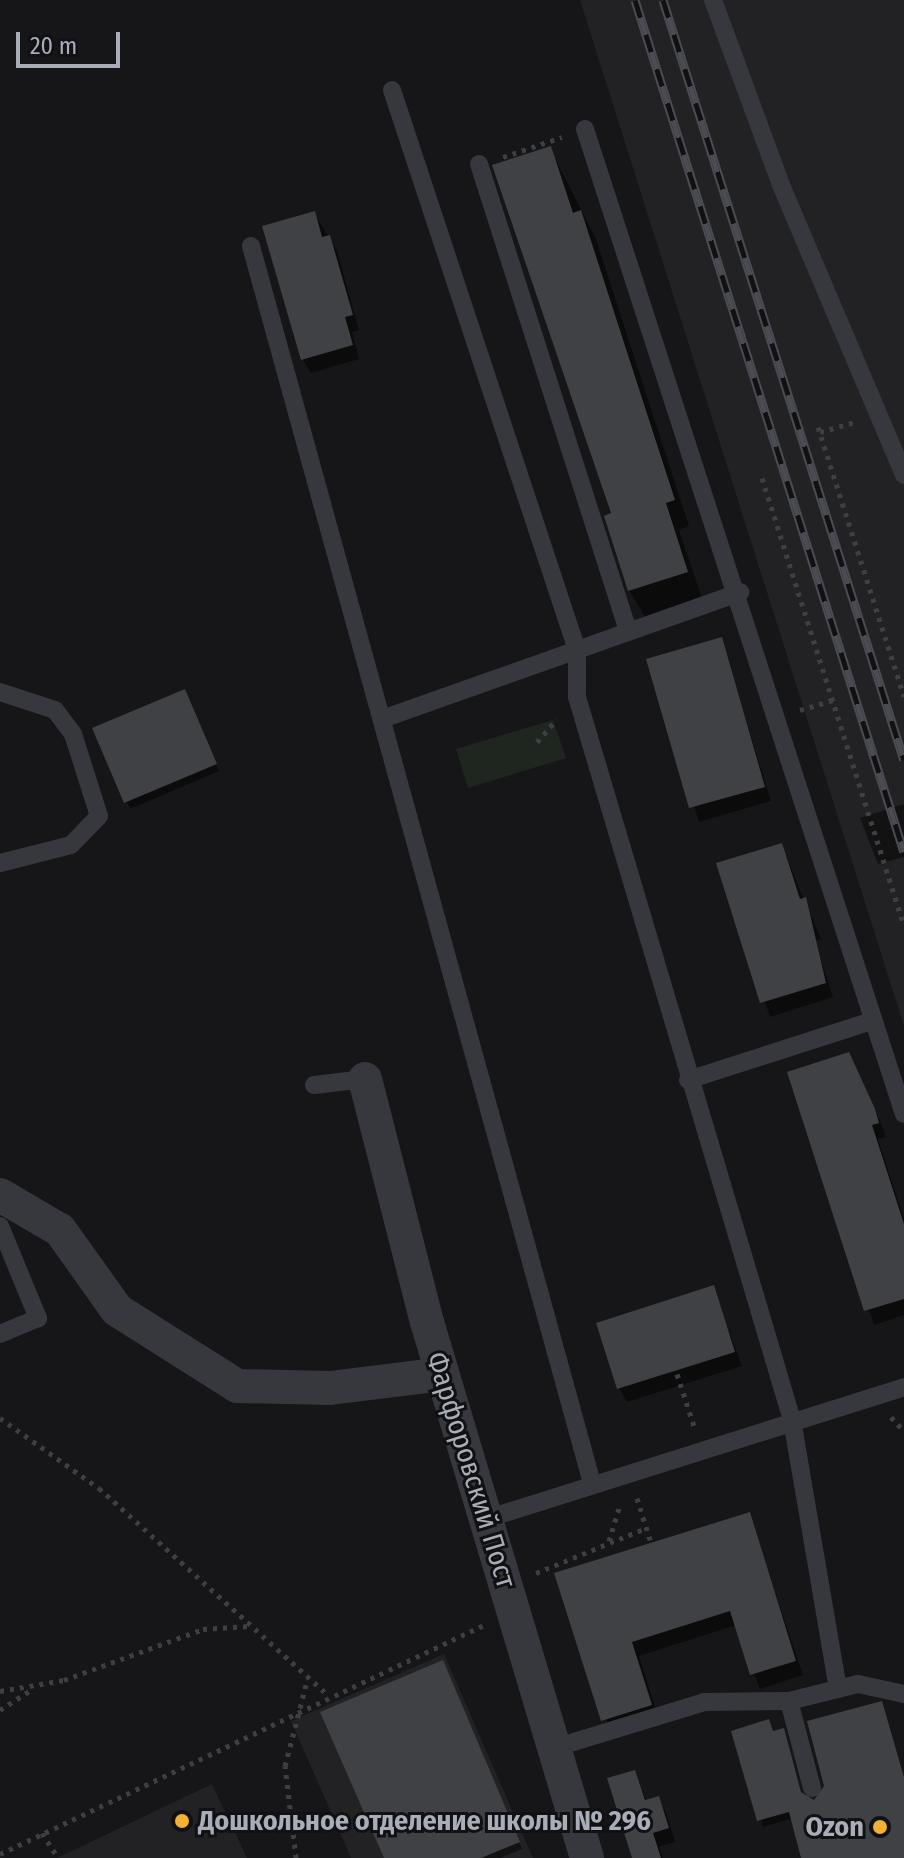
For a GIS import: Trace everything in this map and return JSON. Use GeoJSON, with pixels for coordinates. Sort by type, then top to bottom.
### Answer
{"type":"FeatureCollection","features":[{"type":"Feature","properties":{"kind":"street","name":"Фарфоровский Пост"},"geometry":{"type":"LineString","coordinates":[[365,1079],[442,1374],[587,1858]]}},
{"type":"Feature","properties":{"kind":"street"},"geometry":{"type":"LineString","coordinates":[[0,1195],[60,1230],[117,1310],[237,1386],[330,1388],[442,1374]]}},
{"type":"Feature","properties":{"kind":"lane"},"geometry":{"type":"LineString","coordinates":[[713,0],[781,185],[904,475]]}},
{"type":"Feature","properties":{"kind":"lane"},"geometry":{"type":"LineString","coordinates":[[392,90],[577,650],[577,697],[688,1080],[792,1420],[838,1689]]}},
{"type":"Feature","properties":{"kind":"lane"},"geometry":{"type":"LineString","coordinates":[[585,129],[740,592],[872,1021],[904,1114]]}},
{"type":"Feature","properties":{"kind":"lane"},"geometry":{"type":"LineString","coordinates":[[479,164],[628,632]]}},
{"type":"Feature","properties":{"kind":"lane"},"geometry":{"type":"LineString","coordinates":[[251,246],[385,718],[592,1483]]}},
{"type":"Feature","properties":{"kind":"lane"},"geometry":{"type":"LineString","coordinates":[[385,718],[740,592]]}},
{"type":"Feature","properties":{"kind":"lane"},"geometry":{"type":"LineString","coordinates":[[0,692],[55,710],[73,734],[99,816],[71,845],[0,863]]}},
{"type":"Feature","properties":{"kind":"lane"},"geometry":{"type":"LineString","coordinates":[[688,1080],[872,1021]]}},
{"type":"Feature","properties":{"kind":"lane"},"geometry":{"type":"LineString","coordinates":[[314,1085],[365,1079]]}},
{"type":"Feature","properties":{"kind":"lane"},"geometry":{"type":"LineString","coordinates":[[0,1226],[38,1318],[0,1334]]}},
{"type":"Feature","properties":{"kind":"lane"},"geometry":{"type":"LineString","coordinates":[[486,1519],[592,1483],[904,1387]]}},
{"type":"Feature","properties":{"kind":"lane"},"geometry":{"type":"LineString","coordinates":[[554,1748],[704,1702],[789,1701],[878,1683],[904,1694]]}},
{"type":"Feature","properties":{"kind":"lane"},"geometry":{"type":"LineString","coordinates":[[789,1701],[812,1788]]}},
{"type":"Feature","properties":{"kind":"path"},"geometry":{"type":"LineString","coordinates":[[854,422],[819,429],[904,697]]}},
{"type":"Feature","properties":{"kind":"path"},"geometry":{"type":"LineString","coordinates":[[762,478],[904,925]]}},
{"type":"Feature","properties":{"kind":"path"},"geometry":{"type":"LineString","coordinates":[[796,712],[833,700]]}},
{"type":"Feature","properties":{"kind":"path"},"geometry":{"type":"LineString","coordinates":[[677,1374],[702,1451]]}},
{"type":"Feature","properties":{"kind":"path"},"geometry":{"type":"LineString","coordinates":[[0,1418],[99,1488],[307,1681],[328,1695]]}},
{"type":"Feature","properties":{"kind":"path"},"geometry":{"type":"LineString","coordinates":[[629,1473],[652,1546]]}},
{"type":"Feature","properties":{"kind":"path"},"geometry":{"type":"LineString","coordinates":[[0,1854],[328,1695],[511,1602],[551,1563],[646,1528]]}},
{"type":"Feature","properties":{"kind":"path"},"geometry":{"type":"LineString","coordinates":[[0,1710],[36,1687],[170,1639],[248,1626]]}},
{"type":"Feature","properties":{"kind":"path"},"geometry":{"type":"LineString","coordinates":[[296,1858],[285,1766],[296,1710],[307,1681]]}},
{"type":"Feature","properties":{"kind":"path"},"geometry":{"type":"LineString","coordinates":[[0,1691],[36,1687]]}},
{"type":"Feature","properties":{"kind":"path"},"geometry":{"type":"LineString","coordinates":[[42,1833],[58,1858]]}},
{"type":"Feature","properties":{"kind":"shaded area"},"geometry":{"type":"Polygon","coordinates":[[[580,0],[904,0],[904,1026],[580,0]]]}},
{"type":"Feature","properties":{"kind":"shaded area"},"geometry":{"type":"Polygon","coordinates":[[[553,720],[566,758],[468,788],[456,749],[553,720]]]}},
{"type":"Feature","properties":{"kind":"shaded area"},"geometry":{"type":"Polygon","coordinates":[[[444,1654],[533,1858],[351,1858],[291,1721],[444,1654]]]}},
{"type":"Feature","properties":{"kind":"shaded area","name":"Дошкольное отделение школы № 296"},"geometry":{"type":"Polygon","coordinates":[[[212,1784],[247,1858],[57,1858],[212,1784]]]}},
{"type":"Feature","properties":{"kind":"building"},"geometry":{"type":"Polygon","coordinates":[[[551,146],[573,213],[581,210],[675,500],[666,503],[688,572],[628,591],[604,516],[611,513],[492,165],[551,146]]]}},
{"type":"Feature","properties":{"kind":"building"},"geometry":{"type":"Polygon","coordinates":[[[315,211],[322,237],[330,235],[353,315],[345,317],[353,345],[301,360],[262,226],[315,211]]]}},
{"type":"Feature","properties":{"kind":"building"},"geometry":{"type":"Polygon","coordinates":[[[722,637],[765,787],[689,808],[646,659],[722,637]]]}},
{"type":"Feature","properties":{"kind":"building"},"geometry":{"type":"Polygon","coordinates":[[[185,689],[217,764],[124,803],[92,728],[185,689]]]}},
{"type":"Feature","properties":{"kind":"building"},"geometry":{"type":"Polygon","coordinates":[[[782,843],[800,899],[806,897],[826,983],[760,1003],[716,863],[782,843]]]}},
{"type":"Feature","properties":{"kind":"building"},"geometry":{"type":"Polygon","coordinates":[[[849,1052],[875,1109],[879,1123],[872,1125],[904,1224],[904,1299],[864,1311],[787,1072],[849,1052]]]}},
{"type":"Feature","properties":{"kind":"building"},"geometry":{"type":"Polygon","coordinates":[[[714,1285],[735,1352],[617,1389],[596,1323],[714,1285]]]}},
{"type":"Feature","properties":{"kind":"building"},"geometry":{"type":"Polygon","coordinates":[[[750,1512],[796,1661],[750,1675],[730,1611],[632,1642],[652,1705],[601,1721],[554,1573],[750,1512]]]}},
{"type":"Feature","properties":{"kind":"building"},"geometry":{"type":"Polygon","coordinates":[[[443,1660],[520,1842],[481,1858],[384,1858],[320,1712],[443,1660]]]}},
{"type":"Feature","properties":{"kind":"building"},"geometry":{"type":"Polygon","coordinates":[[[882,1701],[904,1777],[904,1858],[801,1858],[789,1812],[757,1821],[731,1731],[769,1719],[773,1731],[784,1728],[801,1792],[814,1800],[824,1786],[807,1721],[882,1701]]]}},
{"type":"Feature","properties":{"kind":"building"},"geometry":{"type":"Polygon","coordinates":[[[635,1770],[645,1800],[659,1796],[669,1828],[653,1833],[661,1858],[632,1858],[607,1778],[635,1770]]]}},
{"type":"Feature","properties":{"kind":"railway"},"geometry":{"type":"LineString","coordinates":[[635,0],[904,852]]}},
{"type":"Feature","properties":{"kind":"railway"},"geometry":{"type":"LineString","coordinates":[[663,0],[904,760]]}},
{"type":"Feature","properties":{"kind":"place","name":"Дошкольное отделение школы № 296"},"geometry":{"type":"Point","coordinates":[182,1821]}},
{"type":"Feature","properties":{"kind":"place","name":"Ozon"},"geometry":{"type":"Point","coordinates":[880,1827]}}]}
